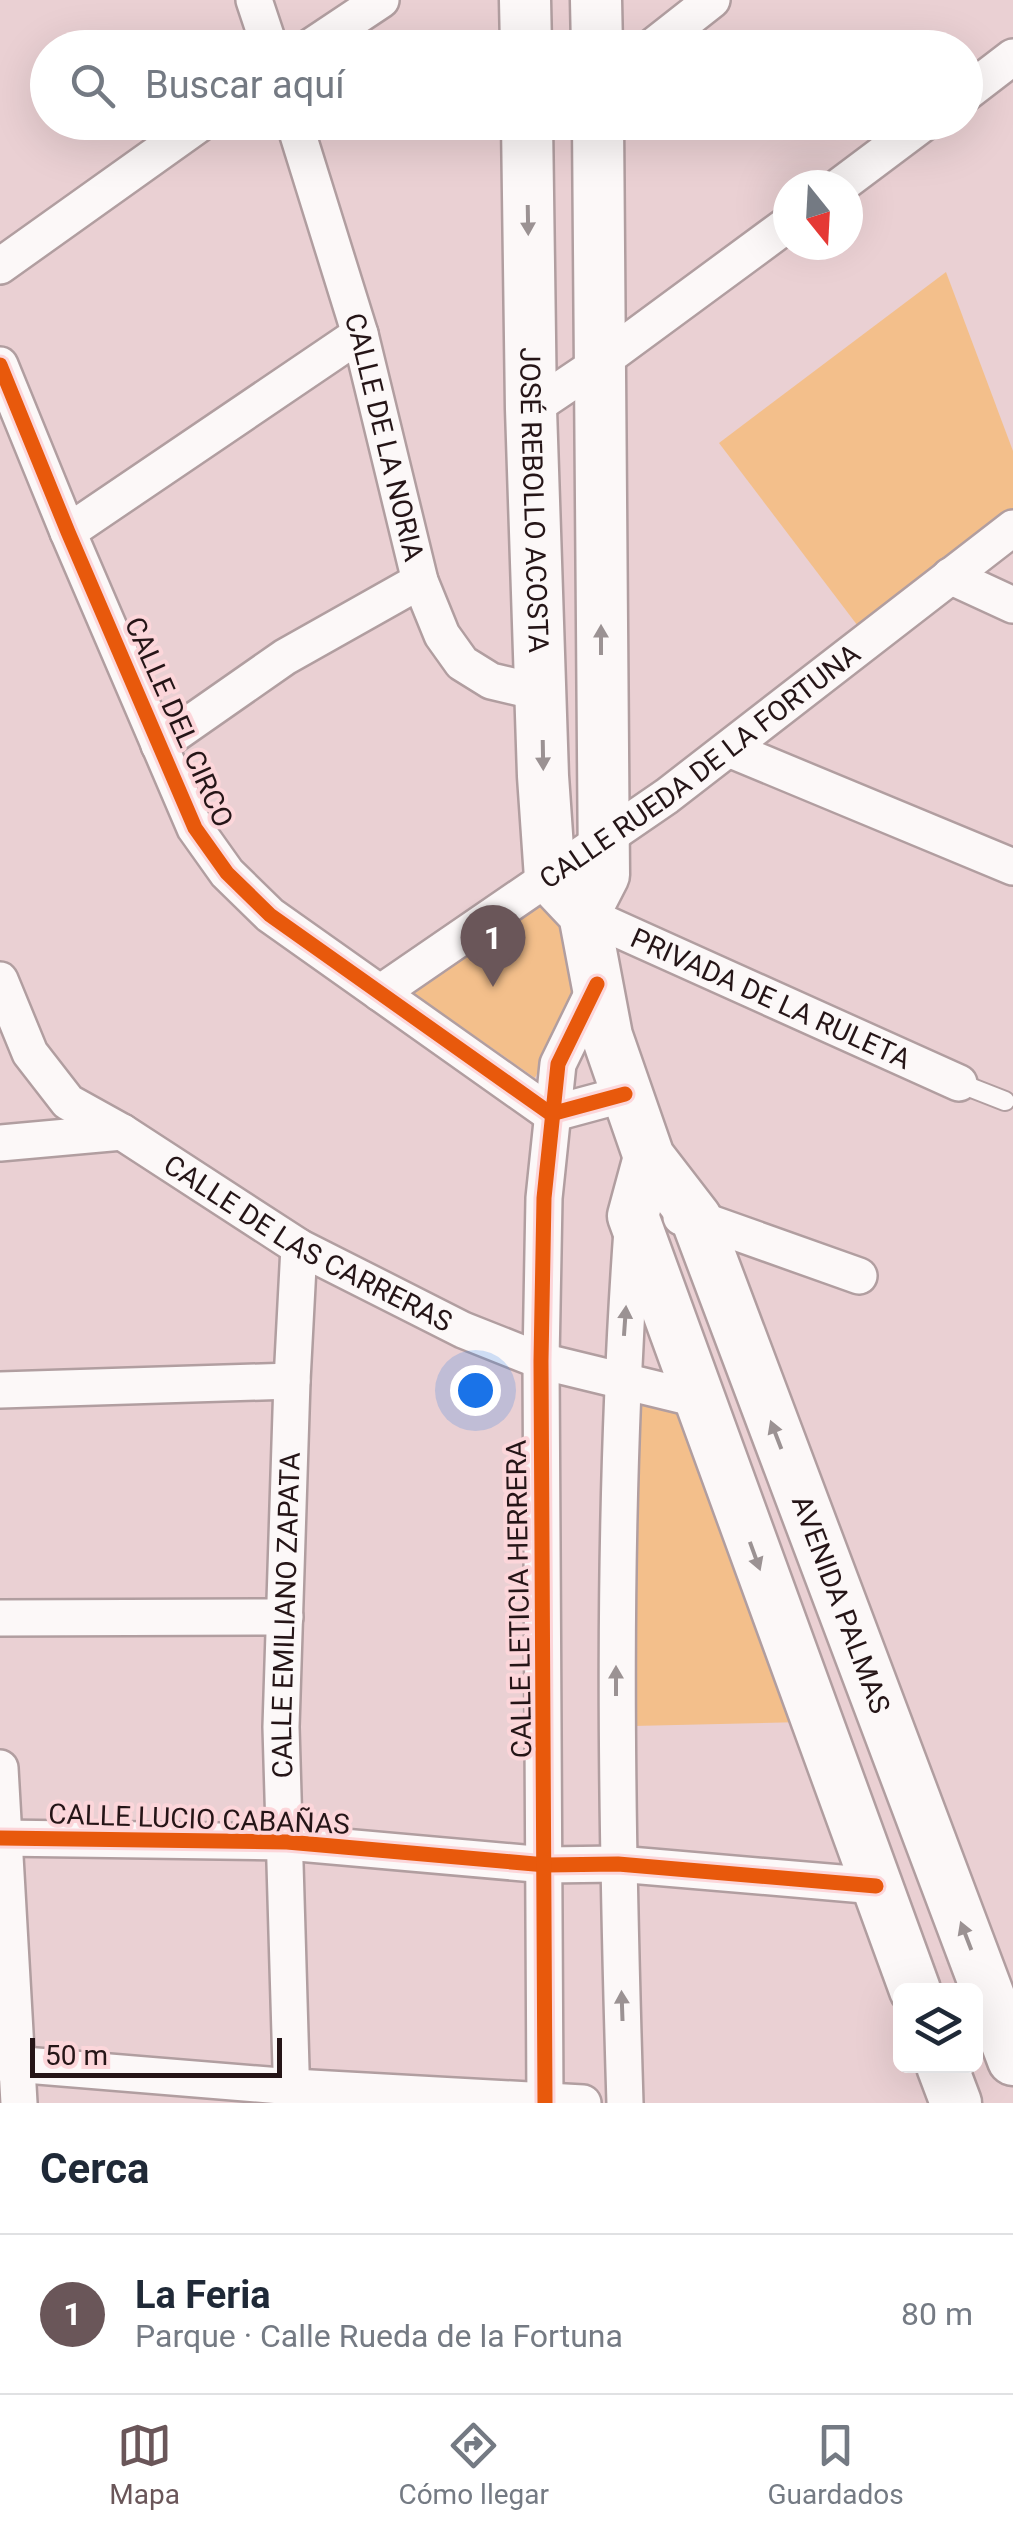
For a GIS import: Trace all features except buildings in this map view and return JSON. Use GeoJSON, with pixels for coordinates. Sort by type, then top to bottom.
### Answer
{"type":"FeatureCollection","features":[{"type":"Feature","properties":{"kind":"main road"},"geometry":{"type":"LineString","coordinates":[[526,0],[526,30]]}},
{"type":"Feature","properties":{"kind":"main road"},"geometry":{"type":"LineString","coordinates":[[596,0],[597,30]]}},
{"type":"Feature","properties":{"kind":"main road","name":"JOSÉ REBOLLO ACOSTA"},"geometry":{"type":"LineString","coordinates":[[527,140],[531,408],[550,878]]}},
{"type":"Feature","properties":{"kind":"main road"},"geometry":{"type":"LineString","coordinates":[[550,878],[584,914],[604,876],[598,140]]}},
{"type":"Feature","properties":{"kind":"main road","name":"AVENIDA PALMAS"},"geometry":{"type":"LineString","coordinates":[[584,914],[607,1036],[625,1094],[650,1157],[696,1218],[1013,2060]]}},
{"type":"Feature","properties":{"kind":"main road"},"geometry":{"type":"LineString","coordinates":[[650,1157],[632,1216],[911,1983]]}},
{"type":"Feature","properties":{"kind":"main road"},"geometry":{"type":"LineString","coordinates":[[784,1637],[845,1616]]}},
{"type":"Feature","properties":{"kind":"main road"},"geometry":{"type":"LineString","coordinates":[[945,2073],[956,2103]]}},
{"type":"Feature","properties":{"kind":"street"},"geometry":{"type":"LineString","coordinates":[[254,0],[264,30]]}},
{"type":"Feature","properties":{"kind":"street"},"geometry":{"type":"LineString","coordinates":[[337,30],[381,0]]}},
{"type":"Feature","properties":{"kind":"street"},"geometry":{"type":"LineString","coordinates":[[674,30],[712,0]]}},
{"type":"Feature","properties":{"kind":"street"},"geometry":{"type":"LineString","coordinates":[[983,79],[1013,57]]}},
{"type":"Feature","properties":{"kind":"street"},"geometry":{"type":"LineString","coordinates":[[0,266],[177,140]]}},
{"type":"Feature","properties":{"kind":"street","name":"CALLE DE LA NORIA"},"geometry":{"type":"LineString","coordinates":[[300,140],[360,334],[420,581],[442,635],[462,663],[491,681],[542,693]]}},
{"type":"Feature","properties":{"kind":"street"},"geometry":{"type":"LineString","coordinates":[[860,170],[901,140]]}},
{"type":"Feature","properties":{"kind":"street"},"geometry":{"type":"LineString","coordinates":[[531,408],[598,364],[773,235]]}},
{"type":"Feature","properties":{"kind":"street"},"geometry":{"type":"LineString","coordinates":[[68,532],[360,334]]}},
{"type":"Feature","properties":{"kind":"street","name":"CALLE DEL CIRCO"},"geometry":{"type":"LineString","coordinates":[[0,364],[195,828],[226,873],[270,915],[551,1114]]}},
{"type":"Feature","properties":{"kind":"street","name":"CALLE RUEDA DE LA FORTUNA"},"geometry":{"type":"LineString","coordinates":[[380,993],[603,842],[1013,528]]}},
{"type":"Feature","properties":{"kind":"street"},"geometry":{"type":"LineString","coordinates":[[950,576],[1013,605]]}},
{"type":"Feature","properties":{"kind":"street"},"geometry":{"type":"LineString","coordinates":[[159,744],[285,658],[420,581]]}},
{"type":"Feature","properties":{"kind":"street"},"geometry":{"type":"LineString","coordinates":[[729,749],[1013,866]]}},
{"type":"Feature","properties":{"kind":"street","name":"PRIVADA DE LA RULETA"},"geometry":{"type":"LineString","coordinates":[[584,914],[959,1083]]}},
{"type":"Feature","properties":{"kind":"street","name":"CALLE LETICIA HERRERA"},"geometry":{"type":"LineString","coordinates":[[545,2103],[544,1198],[558,1064],[597,984]]}},
{"type":"Feature","properties":{"kind":"street","name":"CALLE DE LAS CARRERAS"},"geometry":{"type":"LineString","coordinates":[[1,994],[30,1053],[68,1102],[122,1132],[299,1247],[464,1330],[542,1360],[697,1399]]}},
{"type":"Feature","properties":{"kind":"street"},"geometry":{"type":"LineString","coordinates":[[551,1114],[625,1094]]}},
{"type":"Feature","properties":{"kind":"street"},"geometry":{"type":"LineString","coordinates":[[0,1151],[0,1141],[122,1132]]}},
{"type":"Feature","properties":{"kind":"street"},"geometry":{"type":"LineString","coordinates":[[626,2103],[618,1864],[616,1605],[621,1381],[632,1216],[696,1218],[859,1276]]}},
{"type":"Feature","properties":{"kind":"street","name":"CALLE EMILIANO ZAPATA"},"geometry":{"type":"LineString","coordinates":[[292,2095],[281,1727],[299,1247]]}},
{"type":"Feature","properties":{"kind":"street"},"geometry":{"type":"LineString","coordinates":[[0,1390],[292,1381]]}},
{"type":"Feature","properties":{"kind":"street"},"geometry":{"type":"LineString","coordinates":[[0,1618],[284,1616]]}},
{"type":"Feature","properties":{"kind":"street"},"geometry":{"type":"LineString","coordinates":[[0,1768],[8,2063],[19,2103]]}},
{"type":"Feature","properties":{"kind":"street","name":"CALLE LUCIO CABAÑAS"},"geometry":{"type":"LineString","coordinates":[[3,1839],[286,1842],[876,1886]]}},
{"type":"Feature","properties":{"kind":"street"},"geometry":{"type":"LineString","coordinates":[[8,2063],[292,2095],[583,2103]]}},
{"type":"Feature","properties":{"kind":"lane"},"geometry":{"type":"LineString","coordinates":[[959,1083],[1005,1101]]}},
{"type":"Feature","properties":{"kind":"shaded area"},"geometry":{"type":"Polygon","coordinates":[[[946,272],[1013,451],[1013,526],[867,638],[719,443],[946,272]]]}},
{"type":"Feature","properties":{"kind":"shaded area"},"geometry":{"type":"Polygon","coordinates":[[[547,895],[572,928],[579,985],[535,1078],[406,988],[547,895]]]}},
{"type":"Feature","properties":{"kind":"shaded area"},"geometry":{"type":"Polygon","coordinates":[[[634,1403],[689,1408],[803,1722],[633,1726],[634,1403]]]}},
{"type":"Feature","properties":{"kind":"cycle path"},"geometry":{"type":"LineString","coordinates":[[0,365],[195,828],[227,873],[270,915],[551,1114],[625,1094]]}},
{"type":"Feature","properties":{"kind":"cycle path"},"geometry":{"type":"LineString","coordinates":[[545,2103],[541,1361],[544,1198],[558,1064],[597,984]]}},
{"type":"Feature","properties":{"kind":"cycle path"},"geometry":{"type":"LineString","coordinates":[[0,1838],[287,1842],[546,1865],[618,1864],[876,1886]]}},
{"type":"Feature","properties":{"kind":"place","name":"La Feria"},"geometry":{"type":"Point","coordinates":[493,987]}}]}
